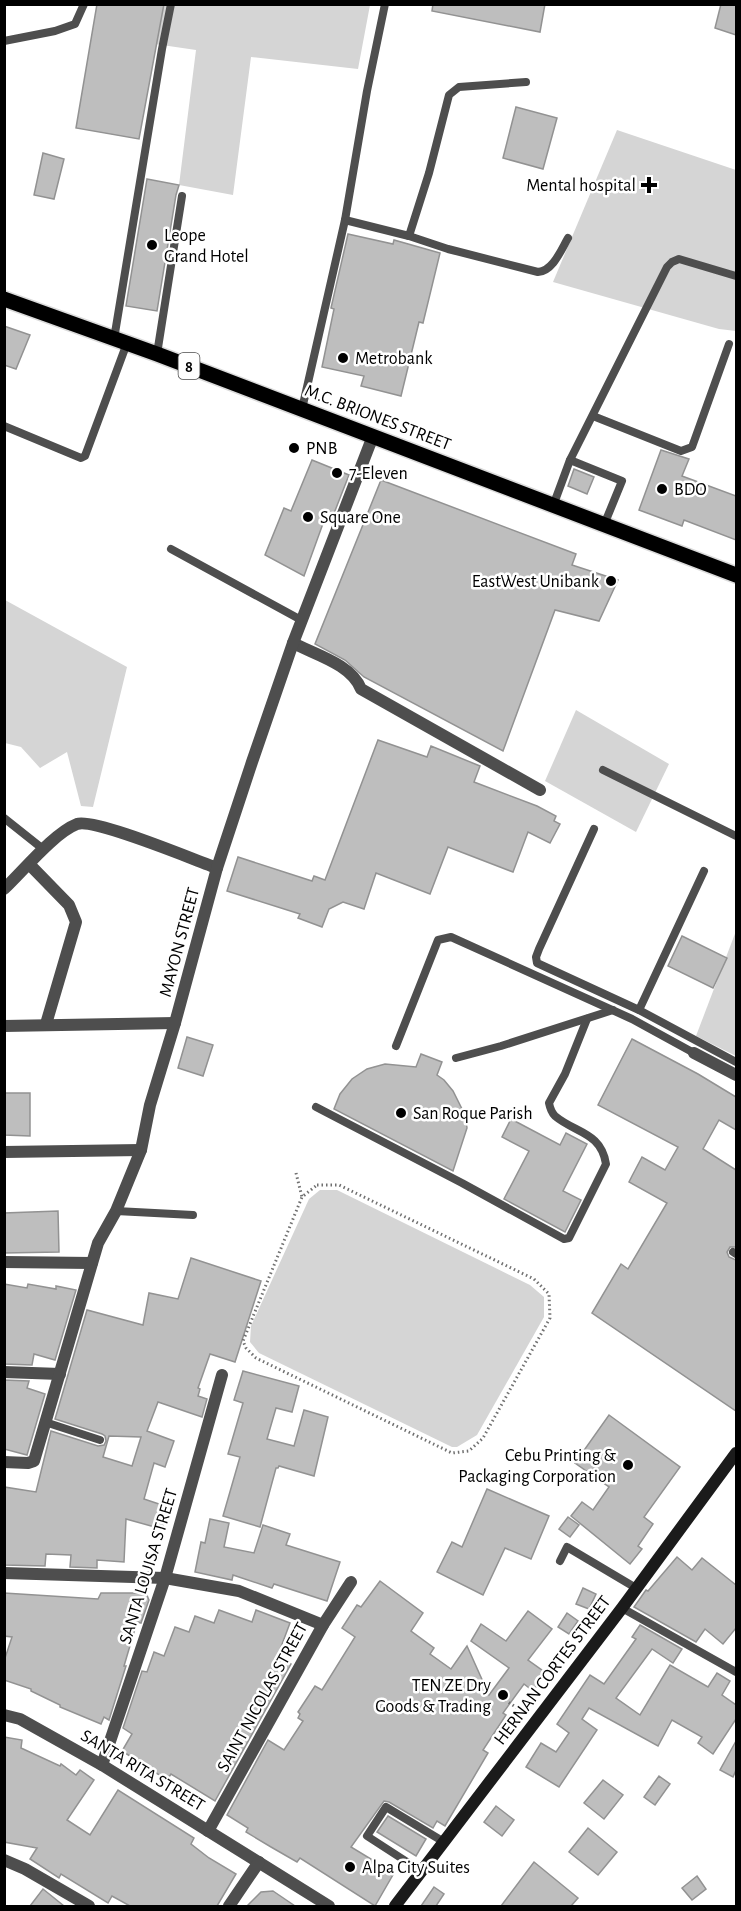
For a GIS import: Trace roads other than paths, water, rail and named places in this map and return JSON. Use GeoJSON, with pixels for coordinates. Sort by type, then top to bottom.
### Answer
{"type":"FeatureCollection","features":[{"type":"Feature","properties":{"kind":"main road","name":"M.C. BRIONES STREET"},"geometry":{"type":"LineString","coordinates":[[4,299],[157,354],[736,575]]}},
{"type":"Feature","properties":{"kind":"main road","name":"HERNAN CORTES STREET"},"geometry":{"type":"LineString","coordinates":[[395,1906],[622,1608],[736,1453]]}},
{"type":"Feature","properties":{"kind":"street","name":"MAYON STREET"},"geometry":{"type":"LineString","coordinates":[[4,1462],[34,1461],[98,1244],[116,1211],[141,1150],[150,1104],[175,1023],[217,868],[293,643],[373,436]]}},
{"type":"Feature","properties":{"kind":"street"},"geometry":{"type":"LineString","coordinates":[[293,643],[343,668],[356,678],[361,690],[540,790]]}},
{"type":"Feature","properties":{"kind":"street"},"geometry":{"type":"LineString","coordinates":[[4,889],[62,832],[79,823],[101,826],[217,868]]}},
{"type":"Feature","properties":{"kind":"street"},"geometry":{"type":"LineString","coordinates":[[30,865],[69,905],[76,922],[46,1024]]}},
{"type":"Feature","properties":{"kind":"street"},"geometry":{"type":"LineString","coordinates":[[4,1026],[175,1023]]}},
{"type":"Feature","properties":{"kind":"street"},"geometry":{"type":"LineString","coordinates":[[694,1053],[736,1075]]}},
{"type":"Feature","properties":{"kind":"street"},"geometry":{"type":"LineString","coordinates":[[4,1152],[141,1150]]}},
{"type":"Feature","properties":{"kind":"street"},"geometry":{"type":"LineString","coordinates":[[4,1262],[92,1263]]}},
{"type":"Feature","properties":{"kind":"street"},"geometry":{"type":"LineString","coordinates":[[4,1372],[60,1374]]}},
{"type":"Feature","properties":{"kind":"street","name":"SANTA LOUISA STREET"},"geometry":{"type":"LineString","coordinates":[[102,1765],[165,1578],[222,1375]]}},
{"type":"Feature","properties":{"kind":"street"},"geometry":{"type":"LineString","coordinates":[[4,1573],[165,1578],[239,1591],[323,1625]]}},
{"type":"Feature","properties":{"kind":"street","name":"SAINT NICOLAS STREET"},"geometry":{"type":"LineString","coordinates":[[208,1830],[323,1625],[351,1582]]}},
{"type":"Feature","properties":{"kind":"street","name":"SANTA RITA STREET"},"geometry":{"type":"LineString","coordinates":[[4,1715],[20,1719],[102,1765],[329,1906]]}},
{"type":"Feature","properties":{"kind":"street"},"geometry":{"type":"LineString","coordinates":[[4,1860],[25,1869],[89,1906]]}},
{"type":"Feature","properties":{"kind":"street"},"geometry":{"type":"LineString","coordinates":[[230,1906],[259,1862]]}},
{"type":"Feature","properties":{"kind":"lane"},"geometry":{"type":"LineString","coordinates":[[4,41],[55,31],[75,24],[84,4]]}},
{"type":"Feature","properties":{"kind":"lane"},"geometry":{"type":"LineString","coordinates":[[4,426],[81,458],[85,456],[121,341],[162,49],[171,4]]}},
{"type":"Feature","properties":{"kind":"lane"},"geometry":{"type":"LineString","coordinates":[[302,410],[345,220],[366,91],[385,4]]}},
{"type":"Feature","properties":{"kind":"lane"},"geometry":{"type":"LineString","coordinates":[[409,236],[429,173],[448,95],[459,87],[526,82]]}},
{"type":"Feature","properties":{"kind":"lane"},"geometry":{"type":"LineString","coordinates":[[157,354],[182,196]]}},
{"type":"Feature","properties":{"kind":"lane"},"geometry":{"type":"LineString","coordinates":[[345,220],[538,273],[550,267],[568,238]]}},
{"type":"Feature","properties":{"kind":"lane"},"geometry":{"type":"LineString","coordinates":[[553,506],[570,460],[667,267],[679,259],[736,276]]}},
{"type":"Feature","properties":{"kind":"lane"},"geometry":{"type":"LineString","coordinates":[[593,416],[681,451],[687,450],[692,447],[729,344]]}},
{"type":"Feature","properties":{"kind":"lane"},"geometry":{"type":"LineString","coordinates":[[570,460],[622,481],[604,525]]}},
{"type":"Feature","properties":{"kind":"lane"},"geometry":{"type":"LineString","coordinates":[[171,549],[303,621]]}},
{"type":"Feature","properties":{"kind":"lane"},"geometry":{"type":"LineString","coordinates":[[603,770],[736,836]]}},
{"type":"Feature","properties":{"kind":"lane"},"geometry":{"type":"LineString","coordinates":[[4,818],[43,849]]}},
{"type":"Feature","properties":{"kind":"lane"},"geometry":{"type":"LineString","coordinates":[[594,829],[539,949],[536,957],[537,963],[639,1010],[736,1062]]}},
{"type":"Feature","properties":{"kind":"lane"},"geometry":{"type":"LineString","coordinates":[[639,1010],[704,871]]}},
{"type":"Feature","properties":{"kind":"lane"},"geometry":{"type":"LineString","coordinates":[[396,1047],[438,940],[451,937],[613,1011],[694,1053]]}},
{"type":"Feature","properties":{"kind":"lane"},"geometry":{"type":"LineString","coordinates":[[456,1058],[501,1047],[613,1011]]}},
{"type":"Feature","properties":{"kind":"lane"},"geometry":{"type":"LineString","coordinates":[[316,1107],[564,1239],[569,1238],[606,1164],[604,1153],[598,1144],[587,1133],[554,1115],[549,1103],[566,1074],[587,1019]]}},
{"type":"Feature","properties":{"kind":"lane"},"geometry":{"type":"LineString","coordinates":[[116,1211],[193,1215]]}},
{"type":"Feature","properties":{"kind":"lane"},"geometry":{"type":"LineString","coordinates":[[45,1422],[100,1440]]}},
{"type":"Feature","properties":{"kind":"lane"},"geometry":{"type":"LineString","coordinates":[[560,1561],[567,1547],[636,1587]]}},
{"type":"Feature","properties":{"kind":"lane"},"geometry":{"type":"LineString","coordinates":[[622,1608],[736,1672]]}},
{"type":"Feature","properties":{"kind":"lane"},"geometry":{"type":"LineString","coordinates":[[421,1871],[367,1836],[386,1807],[444,1842]]}},
{"type":"Feature","properties":{"kind":"place","name":"Mental hospital"},"geometry":{"type":"Point","coordinates":[649,185]}},
{"type":"Feature","properties":{"kind":"place","name":"Leope Grand Hotel"},"geometry":{"type":"Point","coordinates":[152,245]}},
{"type":"Feature","properties":{"kind":"place","name":"Metrobank"},"geometry":{"type":"Point","coordinates":[343,358]}},
{"type":"Feature","properties":{"kind":"place","name":"PNB"},"geometry":{"type":"Point","coordinates":[294,448]}},
{"type":"Feature","properties":{"kind":"place","name":"7-Eleven"},"geometry":{"type":"Point","coordinates":[337,473]}},
{"type":"Feature","properties":{"kind":"place","name":"BDO"},"geometry":{"type":"Point","coordinates":[662,489]}},
{"type":"Feature","properties":{"kind":"place","name":"Square One"},"geometry":{"type":"Point","coordinates":[308,517]}},
{"type":"Feature","properties":{"kind":"place","name":"EastWest Unibank"},"geometry":{"type":"Point","coordinates":[611,581]}},
{"type":"Feature","properties":{"kind":"place","name":"San Roque Parish"},"geometry":{"type":"Point","coordinates":[401,1113]}},
{"type":"Feature","properties":{"kind":"place","name":"Cebu Printing & Packaging Corporation"},"geometry":{"type":"Point","coordinates":[628,1465]}},
{"type":"Feature","properties":{"kind":"place","name":"TEN ZE Dry Goods & Trading"},"geometry":{"type":"Point","coordinates":[503,1695]}},
{"type":"Feature","properties":{"kind":"place","name":"Alpa City Suites"},"geometry":{"type":"Point","coordinates":[350,1867]}}]}
